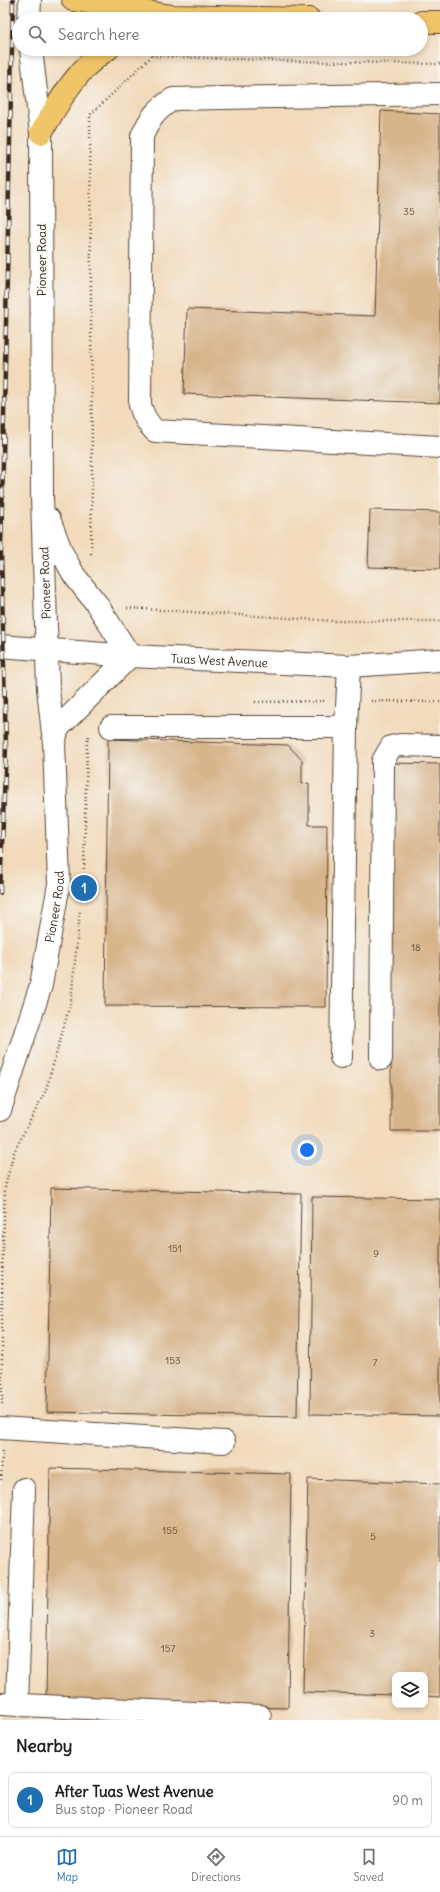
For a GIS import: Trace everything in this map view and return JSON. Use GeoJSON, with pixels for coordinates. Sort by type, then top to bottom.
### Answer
{"type":"FeatureCollection","features":[{"type":"Feature","properties":{"kind":"main road"},"geometry":{"type":"LineString","coordinates":[[73,0],[137,12]]}},
{"type":"Feature","properties":{"kind":"main road"},"geometry":{"type":"LineString","coordinates":[[428,22],[440,22]]}},
{"type":"Feature","properties":{"kind":"main road"},"geometry":{"type":"LineString","coordinates":[[41,133],[65,91],[78,75],[100,56]]}},
{"type":"Feature","properties":{"kind":"street"},"geometry":{"type":"LineString","coordinates":[[29,12],[30,0]]}},
{"type":"Feature","properties":{"kind":"street","name":"Pioneer Road"},"geometry":{"type":"LineString","coordinates":[[0,1110],[41,985],[59,884],[54,743],[48,689],[42,497],[41,133],[32,56]]}},
{"type":"Feature","properties":{"kind":"street"},"geometry":{"type":"LineString","coordinates":[[440,94],[173,99],[161,107],[149,120],[142,136],[140,397],[143,415],[148,424],[156,431],[440,447]]}},
{"type":"Feature","properties":{"kind":"street"},"geometry":{"type":"LineString","coordinates":[[42,497],[62,553],[74,575],[96,603],[130,656],[58,728],[54,743]]}},
{"type":"Feature","properties":{"kind":"street","name":"Tuas West Avenue"},"geometry":{"type":"LineString","coordinates":[[0,646],[47,648],[66,652],[130,656],[349,666],[440,660]]}},
{"type":"Feature","properties":{"kind":"street"},"geometry":{"type":"LineString","coordinates":[[342,1057],[346,726],[349,666]]}},
{"type":"Feature","properties":{"kind":"street"},"geometry":{"type":"LineString","coordinates":[[111,726],[346,726]]}},
{"type":"Feature","properties":{"kind":"street"},"geometry":{"type":"LineString","coordinates":[[381,1059],[383,761],[391,747],[400,745],[440,746]]}},
{"type":"Feature","properties":{"kind":"street"},"geometry":{"type":"LineString","coordinates":[[1,1428],[224,1442]]}},
{"type":"Feature","properties":{"kind":"street"},"geometry":{"type":"LineString","coordinates":[[24,1488],[9,1704],[260,1716]]}},
{"type":"Feature","properties":{"kind":"path"},"geometry":{"type":"LineString","coordinates":[[91,560],[90,115],[152,56],[440,64]]}},
{"type":"Feature","properties":{"kind":"path"},"geometry":{"type":"LineString","coordinates":[[125,608],[336,621],[440,622]]}},
{"type":"Feature","properties":{"kind":"path"},"geometry":{"type":"LineString","coordinates":[[247,702],[348,700],[440,702]]}},
{"type":"Feature","properties":{"kind":"path"},"geometry":{"type":"LineString","coordinates":[[83,877],[87,742],[90,729]]}},
{"type":"Feature","properties":{"kind":"path"},"geometry":{"type":"LineString","coordinates":[[1,1484],[2,1277],[5,1187],[14,1152],[46,1090],[71,1001],[80,908]]}},
{"type":"Feature","properties":{"kind":"building"},"geometry":{"type":"Polygon","coordinates":[[[381,111],[440,114],[440,403],[184,394],[187,309],[375,316],[381,111]]]}},
{"type":"Feature","properties":{"kind":"building"},"geometry":{"type":"Polygon","coordinates":[[[370,510],[440,512],[440,569],[368,567],[370,510]]]}},
{"type":"Feature","properties":{"kind":"building"},"geometry":{"type":"Polygon","coordinates":[[[108,739],[288,745],[302,760],[302,784],[309,783],[309,825],[327,825],[326,1007],[105,1006],[108,739]]]}},
{"type":"Feature","properties":{"kind":"building"},"geometry":{"type":"Polygon","coordinates":[[[391,763],[440,764],[440,1131],[391,1131],[391,763]]]}},
{"type":"Feature","properties":{"kind":"building"},"geometry":{"type":"Polygon","coordinates":[[[51,1188],[301,1194],[297,1417],[47,1412],[51,1188]]]}},
{"type":"Feature","properties":{"kind":"building"},"geometry":{"type":"Polygon","coordinates":[[[312,1197],[440,1199],[440,1416],[310,1414],[312,1197]]]}},
{"type":"Feature","properties":{"kind":"building"},"geometry":{"type":"Polygon","coordinates":[[[50,1468],[291,1474],[288,1708],[46,1702],[50,1468]]]}},
{"type":"Feature","properties":{"kind":"building"},"geometry":{"type":"Polygon","coordinates":[[[308,1479],[440,1484],[440,1697],[428,1696],[428,1672],[392,1672],[392,1695],[303,1692],[308,1479]]]}},
{"type":"Feature","properties":{"kind":"railway"},"geometry":{"type":"LineString","coordinates":[[13,0],[13,12]]}},
{"type":"Feature","properties":{"kind":"railway"},"geometry":{"type":"LineString","coordinates":[[0,893],[6,747],[1,552],[12,46]]}},
{"type":"Feature","properties":{"kind":"place","name":"After Tuas West Avenue"},"geometry":{"type":"Point","coordinates":[84,888]}}]}
